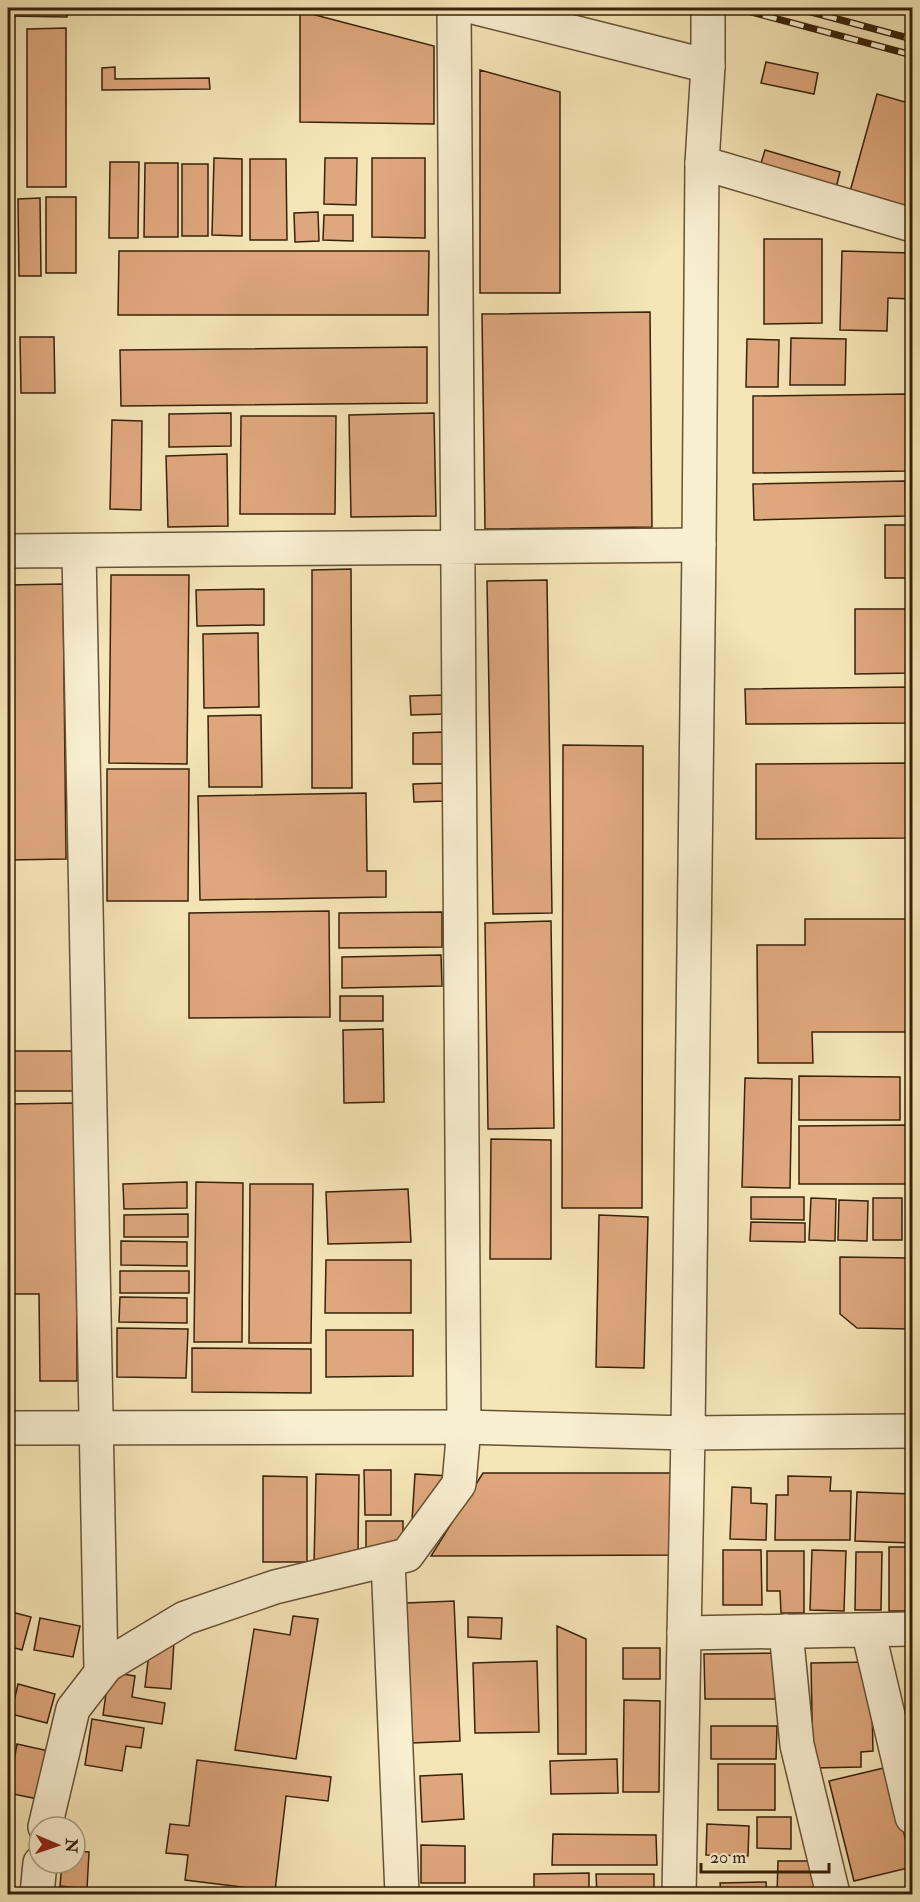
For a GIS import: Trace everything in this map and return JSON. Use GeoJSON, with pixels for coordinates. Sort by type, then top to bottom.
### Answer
{"type":"FeatureCollection","features":[{"type":"Feature","properties":{"kind":"street"},"geometry":{"type":"LineString","coordinates":[[48,1815],[73,1709],[107,1665],[185,1618],[275,1587],[407,1555],[459,1484],[464,1427],[454,8]]}},
{"type":"Feature","properties":{"kind":"street"},"geometry":{"type":"LineString","coordinates":[[477,8],[708,66]]}},
{"type":"Feature","properties":{"kind":"street"},"geometry":{"type":"LineString","coordinates":[[679,1894],[688,1433],[702,163],[708,66],[708,8]]}},
{"type":"Feature","properties":{"kind":"street"},"geometry":{"type":"LineString","coordinates":[[702,163],[912,225]]}},
{"type":"Feature","properties":{"kind":"street"},"geometry":{"type":"LineString","coordinates":[[8,551],[699,545]]}},
{"type":"Feature","properties":{"kind":"street"},"geometry":{"type":"LineString","coordinates":[[79,551],[101,1671]]}},
{"type":"Feature","properties":{"kind":"street"},"geometry":{"type":"LineString","coordinates":[[8,1428],[464,1427],[688,1433],[912,1431]]}},
{"type":"Feature","properties":{"kind":"street"},"geometry":{"type":"LineString","coordinates":[[388,1560],[402,1894]]}},
{"type":"Feature","properties":{"kind":"street"},"geometry":{"type":"LineString","coordinates":[[684,1633],[912,1629]]}},
{"type":"Feature","properties":{"kind":"street"},"geometry":{"type":"LineString","coordinates":[[868,1630],[912,1817]]}},
{"type":"Feature","properties":{"kind":"street"},"geometry":{"type":"LineString","coordinates":[[786,1631],[797,1745],[833,1894]]}},
{"type":"Feature","properties":{"kind":"street"},"geometry":{"type":"LineString","coordinates":[[37,1894],[39,1875]]}},
{"type":"Feature","properties":{"kind":"building"},"geometry":{"type":"Polygon","coordinates":[[[8,8],[67,8],[67,17],[8,16],[8,8]]]}},
{"type":"Feature","properties":{"kind":"building"},"geometry":{"type":"Polygon","coordinates":[[[888,8],[912,8],[912,14],[888,8]]]}},
{"type":"Feature","properties":{"kind":"building"},"geometry":{"type":"Polygon","coordinates":[[[300,11],[434,46],[434,124],[300,122],[300,11]]]}},
{"type":"Feature","properties":{"kind":"building"},"geometry":{"type":"Polygon","coordinates":[[[66,28],[66,187],[27,187],[27,29],[66,28]]]}},
{"type":"Feature","properties":{"kind":"building"},"geometry":{"type":"Polygon","coordinates":[[[766,62],[818,73],[814,94],[761,83],[766,62]]]}},
{"type":"Feature","properties":{"kind":"building"},"geometry":{"type":"Polygon","coordinates":[[[115,67],[115,79],[209,78],[210,89],[102,90],[102,68],[115,67]]]}},
{"type":"Feature","properties":{"kind":"building"},"geometry":{"type":"Polygon","coordinates":[[[480,70],[560,92],[560,293],[480,293],[480,70]]]}},
{"type":"Feature","properties":{"kind":"building"},"geometry":{"type":"Polygon","coordinates":[[[877,94],[912,104],[912,212],[849,195],[877,94]]]}},
{"type":"Feature","properties":{"kind":"building"},"geometry":{"type":"Polygon","coordinates":[[[765,150],[840,172],[835,192],[759,170],[765,150]]]}},
{"type":"Feature","properties":{"kind":"building"},"geometry":{"type":"Polygon","coordinates":[[[214,158],[242,159],[242,236],[212,235],[214,158]]]}},
{"type":"Feature","properties":{"kind":"building"},"geometry":{"type":"Polygon","coordinates":[[[325,158],[357,158],[356,205],[324,204],[325,158]]]}},
{"type":"Feature","properties":{"kind":"building"},"geometry":{"type":"Polygon","coordinates":[[[372,158],[425,158],[425,238],[372,237],[372,158]]]}},
{"type":"Feature","properties":{"kind":"building"},"geometry":{"type":"Polygon","coordinates":[[[250,159],[286,159],[287,240],[250,240],[250,159]]]}},
{"type":"Feature","properties":{"kind":"building"},"geometry":{"type":"Polygon","coordinates":[[[110,162],[139,162],[138,238],[109,238],[110,162]]]}},
{"type":"Feature","properties":{"kind":"building"},"geometry":{"type":"Polygon","coordinates":[[[145,163],[178,163],[178,237],[144,237],[145,163]]]}},
{"type":"Feature","properties":{"kind":"building"},"geometry":{"type":"Polygon","coordinates":[[[182,164],[208,164],[208,236],[182,236],[182,164]]]}},
{"type":"Feature","properties":{"kind":"building"},"geometry":{"type":"Polygon","coordinates":[[[46,197],[76,197],[76,273],[46,273],[46,197]]]}},
{"type":"Feature","properties":{"kind":"building"},"geometry":{"type":"Polygon","coordinates":[[[40,198],[41,276],[19,276],[18,199],[40,198]]]}},
{"type":"Feature","properties":{"kind":"building"},"geometry":{"type":"Polygon","coordinates":[[[8,201],[12,201],[12,277],[8,277],[8,201]]]}},
{"type":"Feature","properties":{"kind":"building"},"geometry":{"type":"Polygon","coordinates":[[[318,212],[319,241],[295,242],[294,213],[318,212]]]}},
{"type":"Feature","properties":{"kind":"building"},"geometry":{"type":"Polygon","coordinates":[[[324,215],[353,215],[353,241],[323,240],[324,215]]]}},
{"type":"Feature","properties":{"kind":"building"},"geometry":{"type":"Polygon","coordinates":[[[764,239],[822,239],[822,323],[764,324],[764,239]]]}},
{"type":"Feature","properties":{"kind":"building"},"geometry":{"type":"Polygon","coordinates":[[[119,251],[429,251],[428,315],[118,315],[119,251]]]}},
{"type":"Feature","properties":{"kind":"building"},"geometry":{"type":"Polygon","coordinates":[[[842,251],[911,253],[910,299],[888,298],[887,331],[840,330],[842,251]]]}},
{"type":"Feature","properties":{"kind":"building"},"geometry":{"type":"Polygon","coordinates":[[[650,312],[652,527],[485,529],[482,314],[650,312]]]}},
{"type":"Feature","properties":{"kind":"building"},"geometry":{"type":"Polygon","coordinates":[[[14,315],[14,388],[8,388],[8,316],[14,315]]]}},
{"type":"Feature","properties":{"kind":"building"},"geometry":{"type":"Polygon","coordinates":[[[20,337],[54,337],[55,393],[21,393],[20,337]]]}},
{"type":"Feature","properties":{"kind":"building"},"geometry":{"type":"Polygon","coordinates":[[[791,338],[846,339],[845,385],[790,385],[791,338]]]}},
{"type":"Feature","properties":{"kind":"building"},"geometry":{"type":"Polygon","coordinates":[[[747,339],[779,340],[778,387],[746,387],[747,339]]]}},
{"type":"Feature","properties":{"kind":"building"},"geometry":{"type":"Polygon","coordinates":[[[427,347],[427,403],[121,406],[120,350],[427,347]]]}},
{"type":"Feature","properties":{"kind":"building"},"geometry":{"type":"Polygon","coordinates":[[[907,394],[908,471],[753,473],[753,396],[907,394]]]}},
{"type":"Feature","properties":{"kind":"building"},"geometry":{"type":"Polygon","coordinates":[[[231,413],[231,446],[169,447],[169,414],[231,413]]]}},
{"type":"Feature","properties":{"kind":"building"},"geometry":{"type":"Polygon","coordinates":[[[434,413],[436,516],[351,517],[349,415],[434,413]]]}},
{"type":"Feature","properties":{"kind":"building"},"geometry":{"type":"Polygon","coordinates":[[[241,416],[336,416],[335,514],[240,514],[241,416]]]}},
{"type":"Feature","properties":{"kind":"building"},"geometry":{"type":"Polygon","coordinates":[[[112,420],[142,421],[141,510],[110,509],[112,420]]]}},
{"type":"Feature","properties":{"kind":"building"},"geometry":{"type":"Polygon","coordinates":[[[227,454],[228,526],[168,527],[166,456],[227,454]]]}},
{"type":"Feature","properties":{"kind":"building"},"geometry":{"type":"Polygon","coordinates":[[[905,481],[906,516],[754,520],[753,484],[905,481]]]}},
{"type":"Feature","properties":{"kind":"building"},"geometry":{"type":"Polygon","coordinates":[[[885,525],[912,525],[912,578],[885,578],[885,525]]]}},
{"type":"Feature","properties":{"kind":"building"},"geometry":{"type":"Polygon","coordinates":[[[351,569],[352,788],[312,788],[312,570],[351,569]]]}},
{"type":"Feature","properties":{"kind":"building"},"geometry":{"type":"Polygon","coordinates":[[[111,575],[189,575],[187,764],[109,763],[111,575]]]}},
{"type":"Feature","properties":{"kind":"building"},"geometry":{"type":"Polygon","coordinates":[[[547,580],[552,913],[493,914],[487,581],[547,580]]]}},
{"type":"Feature","properties":{"kind":"building"},"geometry":{"type":"Polygon","coordinates":[[[63,584],[66,859],[8,860],[8,585],[63,584]]]}},
{"type":"Feature","properties":{"kind":"building"},"geometry":{"type":"Polygon","coordinates":[[[264,589],[264,625],[197,626],[196,590],[264,589]]]}},
{"type":"Feature","properties":{"kind":"building"},"geometry":{"type":"Polygon","coordinates":[[[855,609],[912,609],[912,673],[855,674],[855,609]]]}},
{"type":"Feature","properties":{"kind":"building"},"geometry":{"type":"Polygon","coordinates":[[[258,633],[259,707],[204,708],[203,634],[258,633]]]}},
{"type":"Feature","properties":{"kind":"building"},"geometry":{"type":"Polygon","coordinates":[[[912,687],[912,723],[746,724],[745,689],[912,687]]]}},
{"type":"Feature","properties":{"kind":"building"},"geometry":{"type":"Polygon","coordinates":[[[444,695],[445,714],[411,715],[410,696],[444,695]]]}},
{"type":"Feature","properties":{"kind":"building"},"geometry":{"type":"Polygon","coordinates":[[[261,715],[262,787],[209,787],[208,716],[261,715]]]}},
{"type":"Feature","properties":{"kind":"building"},"geometry":{"type":"Polygon","coordinates":[[[444,732],[444,764],[413,764],[413,733],[444,732]]]}},
{"type":"Feature","properties":{"kind":"building"},"geometry":{"type":"Polygon","coordinates":[[[563,745],[643,746],[642,1208],[562,1208],[563,745]]]}},
{"type":"Feature","properties":{"kind":"building"},"geometry":{"type":"Polygon","coordinates":[[[912,763],[912,838],[756,839],[756,764],[912,763]]]}},
{"type":"Feature","properties":{"kind":"building"},"geometry":{"type":"Polygon","coordinates":[[[107,769],[189,769],[188,901],[107,901],[107,769]]]}},
{"type":"Feature","properties":{"kind":"building"},"geometry":{"type":"Polygon","coordinates":[[[445,783],[445,801],[414,802],[413,784],[445,783]]]}},
{"type":"Feature","properties":{"kind":"building"},"geometry":{"type":"Polygon","coordinates":[[[366,793],[367,871],[386,871],[386,897],[200,900],[198,796],[366,793]]]}},
{"type":"Feature","properties":{"kind":"building"},"geometry":{"type":"Polygon","coordinates":[[[329,911],[330,1017],[189,1018],[189,913],[329,911]]]}},
{"type":"Feature","properties":{"kind":"building"},"geometry":{"type":"Polygon","coordinates":[[[442,912],[442,947],[339,948],[339,913],[442,912]]]}},
{"type":"Feature","properties":{"kind":"building"},"geometry":{"type":"Polygon","coordinates":[[[805,919],[912,919],[912,1032],[812,1032],[813,1063],[758,1063],[757,945],[805,945],[805,919]]]}},
{"type":"Feature","properties":{"kind":"building"},"geometry":{"type":"Polygon","coordinates":[[[551,921],[554,1128],[488,1129],[485,923],[551,921]]]}},
{"type":"Feature","properties":{"kind":"building"},"geometry":{"type":"Polygon","coordinates":[[[441,955],[442,986],[342,988],[342,957],[441,955]]]}},
{"type":"Feature","properties":{"kind":"building"},"geometry":{"type":"Polygon","coordinates":[[[340,996],[383,996],[383,1021],[340,1021],[340,996]]]}},
{"type":"Feature","properties":{"kind":"building"},"geometry":{"type":"Polygon","coordinates":[[[383,1029],[384,1102],[344,1103],[343,1030],[383,1029]]]}},
{"type":"Feature","properties":{"kind":"building"},"geometry":{"type":"Polygon","coordinates":[[[8,1051],[76,1051],[77,1091],[8,1091],[8,1051]]]}},
{"type":"Feature","properties":{"kind":"building"},"geometry":{"type":"Polygon","coordinates":[[[799,1076],[900,1077],[900,1120],[799,1120],[799,1076]]]}},
{"type":"Feature","properties":{"kind":"building"},"geometry":{"type":"Polygon","coordinates":[[[908,1076],[912,1076],[912,1114],[908,1114],[908,1076]]]}},
{"type":"Feature","properties":{"kind":"building"},"geometry":{"type":"Polygon","coordinates":[[[745,1078],[792,1079],[790,1188],[742,1187],[745,1078]]]}},
{"type":"Feature","properties":{"kind":"building"},"geometry":{"type":"Polygon","coordinates":[[[76,1103],[77,1381],[40,1381],[39,1294],[8,1294],[8,1104],[76,1103]]]}},
{"type":"Feature","properties":{"kind":"building"},"geometry":{"type":"Polygon","coordinates":[[[912,1125],[912,1184],[799,1184],[799,1126],[912,1125]]]}},
{"type":"Feature","properties":{"kind":"building"},"geometry":{"type":"Polygon","coordinates":[[[491,1139],[551,1140],[551,1259],[490,1259],[491,1139]]]}},
{"type":"Feature","properties":{"kind":"building"},"geometry":{"type":"Polygon","coordinates":[[[187,1182],[187,1208],[124,1209],[123,1184],[187,1182]]]}},
{"type":"Feature","properties":{"kind":"building"},"geometry":{"type":"Polygon","coordinates":[[[196,1182],[243,1183],[242,1342],[194,1342],[196,1182]]]}},
{"type":"Feature","properties":{"kind":"building"},"geometry":{"type":"Polygon","coordinates":[[[250,1184],[313,1184],[311,1343],[249,1343],[250,1184]]]}},
{"type":"Feature","properties":{"kind":"building"},"geometry":{"type":"Polygon","coordinates":[[[408,1189],[411,1242],[328,1244],[326,1192],[408,1189]]]}},
{"type":"Feature","properties":{"kind":"building"},"geometry":{"type":"Polygon","coordinates":[[[751,1197],[804,1197],[804,1220],[751,1219],[751,1197]]]}},
{"type":"Feature","properties":{"kind":"building"},"geometry":{"type":"Polygon","coordinates":[[[811,1198],[836,1199],[835,1241],[809,1240],[811,1198]]]}},
{"type":"Feature","properties":{"kind":"building"},"geometry":{"type":"Polygon","coordinates":[[[873,1198],[902,1198],[902,1240],[873,1240],[873,1198]]]}},
{"type":"Feature","properties":{"kind":"building"},"geometry":{"type":"Polygon","coordinates":[[[908,1199],[912,1199],[912,1241],[907,1241],[908,1199]]]}},
{"type":"Feature","properties":{"kind":"building"},"geometry":{"type":"Polygon","coordinates":[[[839,1200],[868,1201],[867,1241],[838,1240],[839,1200]]]}},
{"type":"Feature","properties":{"kind":"building"},"geometry":{"type":"Polygon","coordinates":[[[188,1214],[188,1237],[124,1237],[124,1215],[188,1214]]]}},
{"type":"Feature","properties":{"kind":"building"},"geometry":{"type":"Polygon","coordinates":[[[599,1215],[648,1217],[644,1368],[596,1367],[599,1215]]]}},
{"type":"Feature","properties":{"kind":"building"},"geometry":{"type":"Polygon","coordinates":[[[751,1222],[805,1223],[805,1242],[750,1241],[751,1222]]]}},
{"type":"Feature","properties":{"kind":"building"},"geometry":{"type":"Polygon","coordinates":[[[121,1241],[187,1242],[187,1266],[121,1265],[121,1241]]]}},
{"type":"Feature","properties":{"kind":"building"},"geometry":{"type":"Polygon","coordinates":[[[840,1257],[912,1258],[912,1329],[857,1328],[840,1314],[840,1257]]]}},
{"type":"Feature","properties":{"kind":"building"},"geometry":{"type":"Polygon","coordinates":[[[326,1260],[411,1260],[411,1313],[325,1313],[326,1260]]]}},
{"type":"Feature","properties":{"kind":"building"},"geometry":{"type":"Polygon","coordinates":[[[120,1271],[189,1271],[189,1293],[120,1293],[120,1271]]]}},
{"type":"Feature","properties":{"kind":"building"},"geometry":{"type":"Polygon","coordinates":[[[120,1297],[187,1298],[187,1323],[119,1322],[120,1297]]]}},
{"type":"Feature","properties":{"kind":"building"},"geometry":{"type":"Polygon","coordinates":[[[117,1328],[188,1329],[186,1378],[117,1377],[117,1328]]]}},
{"type":"Feature","properties":{"kind":"building"},"geometry":{"type":"Polygon","coordinates":[[[326,1330],[413,1330],[413,1376],[326,1377],[326,1330]]]}},
{"type":"Feature","properties":{"kind":"building"},"geometry":{"type":"Polygon","coordinates":[[[192,1348],[311,1349],[311,1393],[192,1392],[192,1348]]]}},
{"type":"Feature","properties":{"kind":"building"},"geometry":{"type":"Polygon","coordinates":[[[364,1470],[391,1470],[391,1515],[365,1515],[364,1470]]]}},
{"type":"Feature","properties":{"kind":"building"},"geometry":{"type":"Polygon","coordinates":[[[483,1473],[677,1473],[677,1555],[431,1556],[483,1473]]]}},
{"type":"Feature","properties":{"kind":"building"},"geometry":{"type":"Polygon","coordinates":[[[316,1474],[359,1475],[358,1551],[314,1566],[316,1474]]]}},
{"type":"Feature","properties":{"kind":"building"},"geometry":{"type":"Polygon","coordinates":[[[415,1474],[449,1476],[412,1521],[415,1474]]]}},
{"type":"Feature","properties":{"kind":"building"},"geometry":{"type":"Polygon","coordinates":[[[263,1476],[307,1477],[307,1562],[263,1562],[263,1476]]]}},
{"type":"Feature","properties":{"kind":"building"},"geometry":{"type":"Polygon","coordinates":[[[788,1476],[831,1477],[830,1491],[851,1491],[850,1540],[775,1540],[776,1495],[788,1495],[788,1476]]]}},
{"type":"Feature","properties":{"kind":"building"},"geometry":{"type":"Polygon","coordinates":[[[732,1487],[751,1488],[751,1503],[767,1504],[766,1540],[730,1539],[732,1487]]]}},
{"type":"Feature","properties":{"kind":"building"},"geometry":{"type":"Polygon","coordinates":[[[857,1492],[912,1494],[912,1543],[855,1541],[857,1492]]]}},
{"type":"Feature","properties":{"kind":"building"},"geometry":{"type":"Polygon","coordinates":[[[366,1521],[403,1521],[403,1538],[366,1550],[366,1521]]]}},
{"type":"Feature","properties":{"kind":"building"},"geometry":{"type":"Polygon","coordinates":[[[889,1547],[912,1547],[912,1611],[889,1611],[889,1547]]]}},
{"type":"Feature","properties":{"kind":"building"},"geometry":{"type":"Polygon","coordinates":[[[723,1550],[761,1550],[762,1605],[723,1605],[723,1550]]]}},
{"type":"Feature","properties":{"kind":"building"},"geometry":{"type":"Polygon","coordinates":[[[812,1550],[846,1551],[844,1611],[810,1610],[812,1550]]]}},
{"type":"Feature","properties":{"kind":"building"},"geometry":{"type":"Polygon","coordinates":[[[767,1551],[804,1551],[804,1613],[781,1613],[780,1591],[767,1591],[767,1551]]]}},
{"type":"Feature","properties":{"kind":"building"},"geometry":{"type":"Polygon","coordinates":[[[856,1552],[882,1552],[881,1610],[855,1610],[856,1552]]]}},
{"type":"Feature","properties":{"kind":"building"},"geometry":{"type":"Polygon","coordinates":[[[454,1601],[460,1741],[412,1743],[406,1603],[454,1601]]]}},
{"type":"Feature","properties":{"kind":"building"},"geometry":{"type":"Polygon","coordinates":[[[8,1611],[31,1617],[22,1650],[8,1646],[8,1611]]]}},
{"type":"Feature","properties":{"kind":"building"},"geometry":{"type":"Polygon","coordinates":[[[293,1616],[318,1619],[296,1759],[235,1750],[254,1629],[290,1635],[293,1616]]]}},
{"type":"Feature","properties":{"kind":"building"},"geometry":{"type":"Polygon","coordinates":[[[468,1617],[502,1618],[501,1639],[468,1637],[468,1617]]]}},
{"type":"Feature","properties":{"kind":"building"},"geometry":{"type":"Polygon","coordinates":[[[40,1618],[80,1626],[73,1657],[34,1650],[40,1618]]]}},
{"type":"Feature","properties":{"kind":"building"},"geometry":{"type":"Polygon","coordinates":[[[557,1626],[586,1639],[586,1754],[558,1754],[557,1626]]]}},
{"type":"Feature","properties":{"kind":"building"},"geometry":{"type":"Polygon","coordinates":[[[174,1642],[171,1689],[145,1687],[149,1653],[174,1642]]]}},
{"type":"Feature","properties":{"kind":"building"},"geometry":{"type":"Polygon","coordinates":[[[907,1647],[912,1647],[912,1694],[906,1694],[907,1647]]]}},
{"type":"Feature","properties":{"kind":"building"},"geometry":{"type":"Polygon","coordinates":[[[623,1648],[660,1648],[660,1679],[623,1679],[623,1648]]]}},
{"type":"Feature","properties":{"kind":"building"},"geometry":{"type":"Polygon","coordinates":[[[784,1653],[785,1699],[705,1699],[704,1654],[784,1653]]]}},
{"type":"Feature","properties":{"kind":"building"},"geometry":{"type":"Polygon","coordinates":[[[537,1661],[539,1732],[475,1733],[473,1663],[537,1661]]]}},
{"type":"Feature","properties":{"kind":"building"},"geometry":{"type":"Polygon","coordinates":[[[871,1662],[873,1751],[861,1752],[861,1767],[813,1768],[811,1663],[871,1662]]]}},
{"type":"Feature","properties":{"kind":"building"},"geometry":{"type":"Polygon","coordinates":[[[109,1672],[135,1676],[132,1697],[165,1703],[162,1724],[103,1715],[109,1672]]]}},
{"type":"Feature","properties":{"kind":"building"},"geometry":{"type":"Polygon","coordinates":[[[18,1684],[55,1694],[47,1723],[11,1714],[18,1684]]]}},
{"type":"Feature","properties":{"kind":"building"},"geometry":{"type":"Polygon","coordinates":[[[624,1700],[660,1701],[659,1792],[623,1792],[624,1700]]]}},
{"type":"Feature","properties":{"kind":"building"},"geometry":{"type":"Polygon","coordinates":[[[92,1719],[144,1728],[141,1748],[126,1746],[122,1771],[85,1765],[92,1719]]]}},
{"type":"Feature","properties":{"kind":"building"},"geometry":{"type":"Polygon","coordinates":[[[711,1726],[777,1726],[776,1759],[711,1759],[711,1726]]]}},
{"type":"Feature","properties":{"kind":"building"},"geometry":{"type":"Polygon","coordinates":[[[17,1744],[49,1751],[38,1799],[8,1793],[17,1744]]]}},
{"type":"Feature","properties":{"kind":"building"},"geometry":{"type":"Polygon","coordinates":[[[617,1759],[618,1793],[551,1794],[550,1761],[617,1759]]]}},
{"type":"Feature","properties":{"kind":"building"},"geometry":{"type":"Polygon","coordinates":[[[197,1760],[331,1777],[328,1801],[286,1796],[275,1891],[185,1880],[188,1855],[166,1853],[170,1824],[189,1826],[197,1760]]]}},
{"type":"Feature","properties":{"kind":"building"},"geometry":{"type":"Polygon","coordinates":[[[718,1764],[775,1764],[775,1810],[718,1810],[718,1764]]]}},
{"type":"Feature","properties":{"kind":"building"},"geometry":{"type":"Polygon","coordinates":[[[888,1767],[912,1867],[854,1881],[829,1781],[888,1767]]]}},
{"type":"Feature","properties":{"kind":"building"},"geometry":{"type":"Polygon","coordinates":[[[462,1774],[464,1819],[422,1822],[420,1776],[462,1774]]]}},
{"type":"Feature","properties":{"kind":"building"},"geometry":{"type":"Polygon","coordinates":[[[757,1817],[791,1817],[791,1849],[757,1848],[757,1817]]]}},
{"type":"Feature","properties":{"kind":"building"},"geometry":{"type":"Polygon","coordinates":[[[707,1824],[749,1826],[748,1856],[706,1855],[707,1824]]]}},
{"type":"Feature","properties":{"kind":"building"},"geometry":{"type":"Polygon","coordinates":[[[553,1834],[656,1835],[657,1865],[552,1865],[553,1834]]]}},
{"type":"Feature","properties":{"kind":"building"},"geometry":{"type":"Polygon","coordinates":[[[421,1845],[465,1846],[465,1883],[421,1883],[421,1845]]]}},
{"type":"Feature","properties":{"kind":"building"},"geometry":{"type":"Polygon","coordinates":[[[87,1852],[89,1852],[87,1889],[60,1886],[61,1875],[87,1875],[87,1852]]]}},
{"type":"Feature","properties":{"kind":"building"},"geometry":{"type":"Polygon","coordinates":[[[778,1861],[814,1861],[814,1894],[777,1894],[778,1861]]]}},
{"type":"Feature","properties":{"kind":"building"},"geometry":{"type":"Polygon","coordinates":[[[589,1873],[589,1894],[534,1894],[534,1874],[589,1873]]]}},
{"type":"Feature","properties":{"kind":"building"},"geometry":{"type":"Polygon","coordinates":[[[596,1874],[654,1874],[654,1894],[597,1894],[596,1874]]]}},
{"type":"Feature","properties":{"kind":"building"},"geometry":{"type":"Polygon","coordinates":[[[766,1882],[767,1894],[721,1894],[720,1883],[766,1882]]]}},
{"type":"Feature","properties":{"kind":"building"},"geometry":{"type":"Polygon","coordinates":[[[458,1890],[523,1890],[523,1894],[458,1894],[458,1890]]]}},
{"type":"Feature","properties":{"kind":"railway"},"geometry":{"type":"LineString","coordinates":[[736,8],[912,55]]}},
{"type":"Feature","properties":{"kind":"railway"},"geometry":{"type":"LineString","coordinates":[[796,8],[912,39]]}}]}
